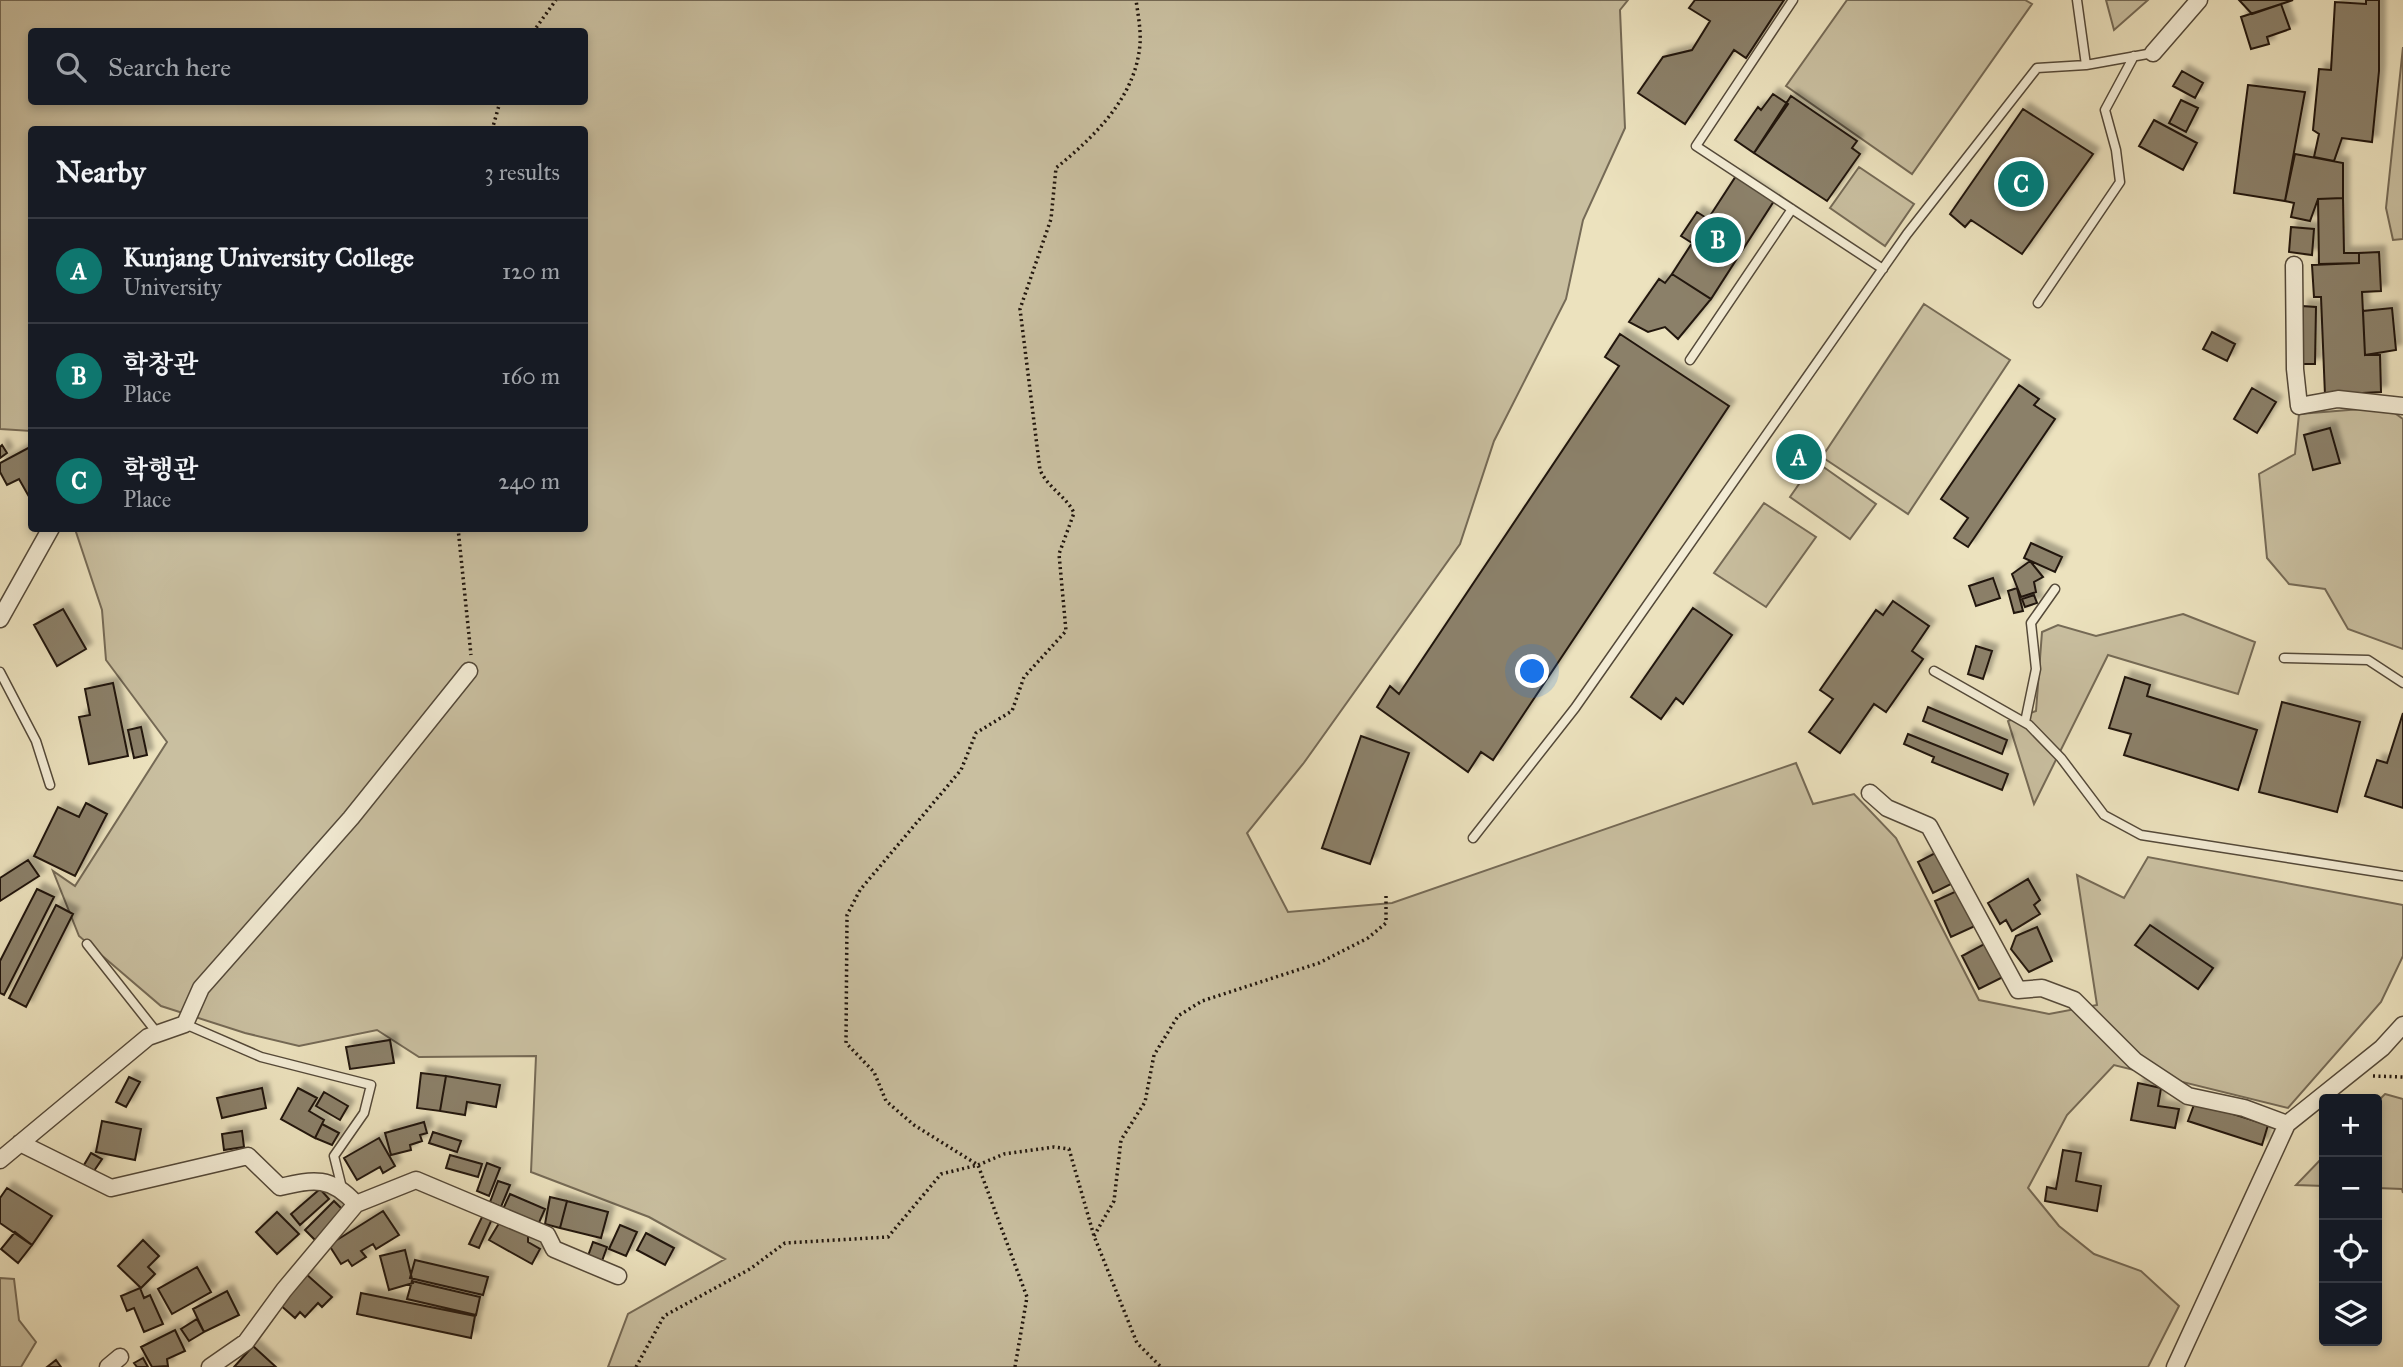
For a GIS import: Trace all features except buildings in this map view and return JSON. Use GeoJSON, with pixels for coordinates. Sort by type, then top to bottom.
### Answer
{"type":"FeatureCollection","features":[{"type":"Feature","properties":{"kind":"street"},"geometry":{"type":"LineString","coordinates":[[2153,52],[2199,0]]}},
{"type":"Feature","properties":{"kind":"street"},"geometry":{"type":"LineString","coordinates":[[2294,265],[2295,369],[2299,406],[2338,399],[2403,406]]}},
{"type":"Feature","properties":{"kind":"street"},"geometry":{"type":"LineString","coordinates":[[0,619],[49,532]]}},
{"type":"Feature","properties":{"kind":"street"},"geometry":{"type":"LineString","coordinates":[[0,1160],[148,1037],[185,1024],[201,988],[351,818],[469,671]]}},
{"type":"Feature","properties":{"kind":"street"},"geometry":{"type":"LineString","coordinates":[[1870,793],[1887,808],[1930,826],[2018,990],[2042,988],[2074,1000],[2135,1061],[2188,1096],[2244,1108],[2287,1124]]}},
{"type":"Feature","properties":{"kind":"street"},"geometry":{"type":"LineString","coordinates":[[2175,1367],[2287,1124],[2362,1064],[2403,1025]]}},
{"type":"Feature","properties":{"kind":"street"},"geometry":{"type":"LineString","coordinates":[[20,1143],[111,1188],[248,1156],[280,1187],[313,1179],[343,1189],[356,1204]]}},
{"type":"Feature","properties":{"kind":"street"},"geometry":{"type":"LineString","coordinates":[[210,1367],[246,1342],[284,1290],[356,1204],[416,1181],[547,1235],[554,1249],[618,1276]]}},
{"type":"Feature","properties":{"kind":"lane"},"geometry":{"type":"LineString","coordinates":[[1793,0],[1696,146],[1883,269]]}},
{"type":"Feature","properties":{"kind":"lane"},"geometry":{"type":"LineString","coordinates":[[2077,0],[2086,65]]}},
{"type":"Feature","properties":{"kind":"lane"},"geometry":{"type":"LineString","coordinates":[[1472,838],[1575,708],[1883,269],[2037,68],[2086,65],[2153,52]]}},
{"type":"Feature","properties":{"kind":"lane"},"geometry":{"type":"LineString","coordinates":[[2038,303],[2120,182],[2116,150],[2105,110],[2134,56]]}},
{"type":"Feature","properties":{"kind":"lane"},"geometry":{"type":"LineString","coordinates":[[1690,360],[1792,209]]}},
{"type":"Feature","properties":{"kind":"lane"},"geometry":{"type":"LineString","coordinates":[[2025,722],[2036,669],[2031,623],[2055,589]]}},
{"type":"Feature","properties":{"kind":"lane"},"geometry":{"type":"LineString","coordinates":[[2284,658],[2368,660],[2403,683]]}},
{"type":"Feature","properties":{"kind":"lane"},"geometry":{"type":"LineString","coordinates":[[1934,671],[2025,722],[2061,758],[2104,815],[2141,835],[2403,876]]}},
{"type":"Feature","properties":{"kind":"lane"},"geometry":{"type":"LineString","coordinates":[[0,672],[36,741],[50,785]]}},
{"type":"Feature","properties":{"kind":"lane"},"geometry":{"type":"LineString","coordinates":[[87,944],[158,1034]]}},
{"type":"Feature","properties":{"kind":"lane"},"geometry":{"type":"LineString","coordinates":[[185,1024],[261,1057],[372,1085],[364,1113],[334,1156],[343,1189]]}},
{"type":"Feature","properties":{"kind":"path"},"geometry":{"type":"LineString","coordinates":[[536,28],[556,0]]}},
{"type":"Feature","properties":{"kind":"path"},"geometry":{"type":"LineString","coordinates":[[1015,1367],[1027,1297],[978,1165],[914,1125],[886,1101],[874,1072],[846,1043],[847,915],[860,891],[961,770],[976,733],[1012,711],[1024,677],[1066,631],[1059,554],[1074,513],[1068,501],[1045,481],[1040,470],[1020,309],[1051,219],[1056,168],[1083,145],[1116,108],[1137,65],[1140,41],[1136,0]]}},
{"type":"Feature","properties":{"kind":"path"},"geometry":{"type":"LineString","coordinates":[[493,126],[499,105]]}},
{"type":"Feature","properties":{"kind":"path"},"geometry":{"type":"LineString","coordinates":[[458,532],[472,646],[469,671]]}},
{"type":"Feature","properties":{"kind":"path"},"geometry":{"type":"LineString","coordinates":[[1094,1236],[1114,1201],[1121,1140],[1145,1102],[1154,1055],[1178,1016],[1202,1001],[1320,963],[1368,938],[1387,923],[1386,895]]}},
{"type":"Feature","properties":{"kind":"path"},"geometry":{"type":"LineString","coordinates":[[2362,1064],[2375,1077],[2403,1077]]}},
{"type":"Feature","properties":{"kind":"path"},"geometry":{"type":"LineString","coordinates":[[636,1367],[664,1316],[750,1269],[785,1243],[888,1237],[941,1174],[978,1165],[1004,1154],[1054,1147],[1069,1149],[1094,1236],[1137,1343],[1161,1367]]}},
{"type":"Feature","properties":{"kind":"shaded area"},"geometry":{"type":"Polygon","coordinates":[[[0,0],[1628,0],[1620,10],[1625,128],[1583,220],[1566,299],[1494,441],[1460,544],[1303,764],[1247,833],[1288,912],[1392,903],[1796,763],[1813,804],[1854,794],[1896,838],[1979,1000],[2049,1014],[2097,1005],[2077,875],[2124,898],[2148,857],[2403,905],[2403,956],[2381,1002],[2288,1108],[2114,1065],[2067,1115],[2028,1188],[2059,1226],[2094,1254],[2141,1271],[2179,1306],[2148,1367],[608,1367],[628,1314],[725,1259],[649,1217],[531,1172],[536,1056],[419,1057],[377,1030],[299,1046],[245,1033],[161,1006],[79,936],[53,871],[75,886],[167,742],[106,660],[102,610],[76,532],[588,532],[588,126],[28,126],[28,431],[0,429],[0,0]]]}},
{"type":"Feature","properties":{"kind":"shaded area"},"geometry":{"type":"Polygon","coordinates":[[[1847,0],[2025,0],[2032,4],[1912,174],[1786,86],[1847,0]]]}},
{"type":"Feature","properties":{"kind":"shaded area"},"geometry":{"type":"Polygon","coordinates":[[[2106,0],[2148,0],[2114,30],[2106,0]]]}},
{"type":"Feature","properties":{"kind":"shaded area"},"geometry":{"type":"Polygon","coordinates":[[[2403,47],[2403,239],[2393,240],[2386,208],[2403,47]]]}},
{"type":"Feature","properties":{"kind":"shaded area"},"geometry":{"type":"Polygon","coordinates":[[[1859,167],[1914,204],[1885,246],[1830,208],[1859,167]]]}},
{"type":"Feature","properties":{"kind":"shaded area"},"geometry":{"type":"Polygon","coordinates":[[[1924,304],[2010,360],[1908,514],[1822,457],[1924,304]]]}},
{"type":"Feature","properties":{"kind":"shaded area"},"geometry":{"type":"Polygon","coordinates":[[[2386,407],[2403,419],[2403,649],[2348,629],[2325,589],[2289,584],[2267,558],[2259,474],[2295,454],[2299,414],[2386,407]]]}},
{"type":"Feature","properties":{"kind":"shaded area"},"geometry":{"type":"Polygon","coordinates":[[[1815,461],[1876,504],[1850,539],[1790,497],[1815,461]]]}},
{"type":"Feature","properties":{"kind":"shaded area"},"geometry":{"type":"Polygon","coordinates":[[[1764,503],[1816,537],[1766,607],[1714,573],[1764,503]]]}},
{"type":"Feature","properties":{"kind":"shaded area"},"geometry":{"type":"Polygon","coordinates":[[[2183,614],[2255,642],[2238,694],[2108,655],[2034,804],[2008,721],[2036,711],[2042,632],[2058,625],[2096,636],[2183,614]]]}},
{"type":"Feature","properties":{"kind":"shaded area"},"geometry":{"type":"Polygon","coordinates":[[[2385,1094],[2403,1099],[2403,1193],[2402,1189],[2382,1188],[2382,1097],[2385,1094]]]}},
{"type":"Feature","properties":{"kind":"shaded area"},"geometry":{"type":"Polygon","coordinates":[[[2319,1161],[2319,1186],[2296,1185],[2319,1161]]]}},
{"type":"Feature","properties":{"kind":"shaded area"},"geometry":{"type":"Polygon","coordinates":[[[0,1278],[14,1279],[19,1320],[36,1342],[21,1367],[0,1367],[0,1278]]]}},
{"type":"Feature","properties":{"kind":"place","name":"학행관"},"geometry":{"type":"Point","coordinates":[2021,184]}},
{"type":"Feature","properties":{"kind":"place","name":"학창관"},"geometry":{"type":"Point","coordinates":[1718,240]}},
{"type":"Feature","properties":{"kind":"place","name":"Kunjang University College"},"geometry":{"type":"Point","coordinates":[1799,457]}}]}
